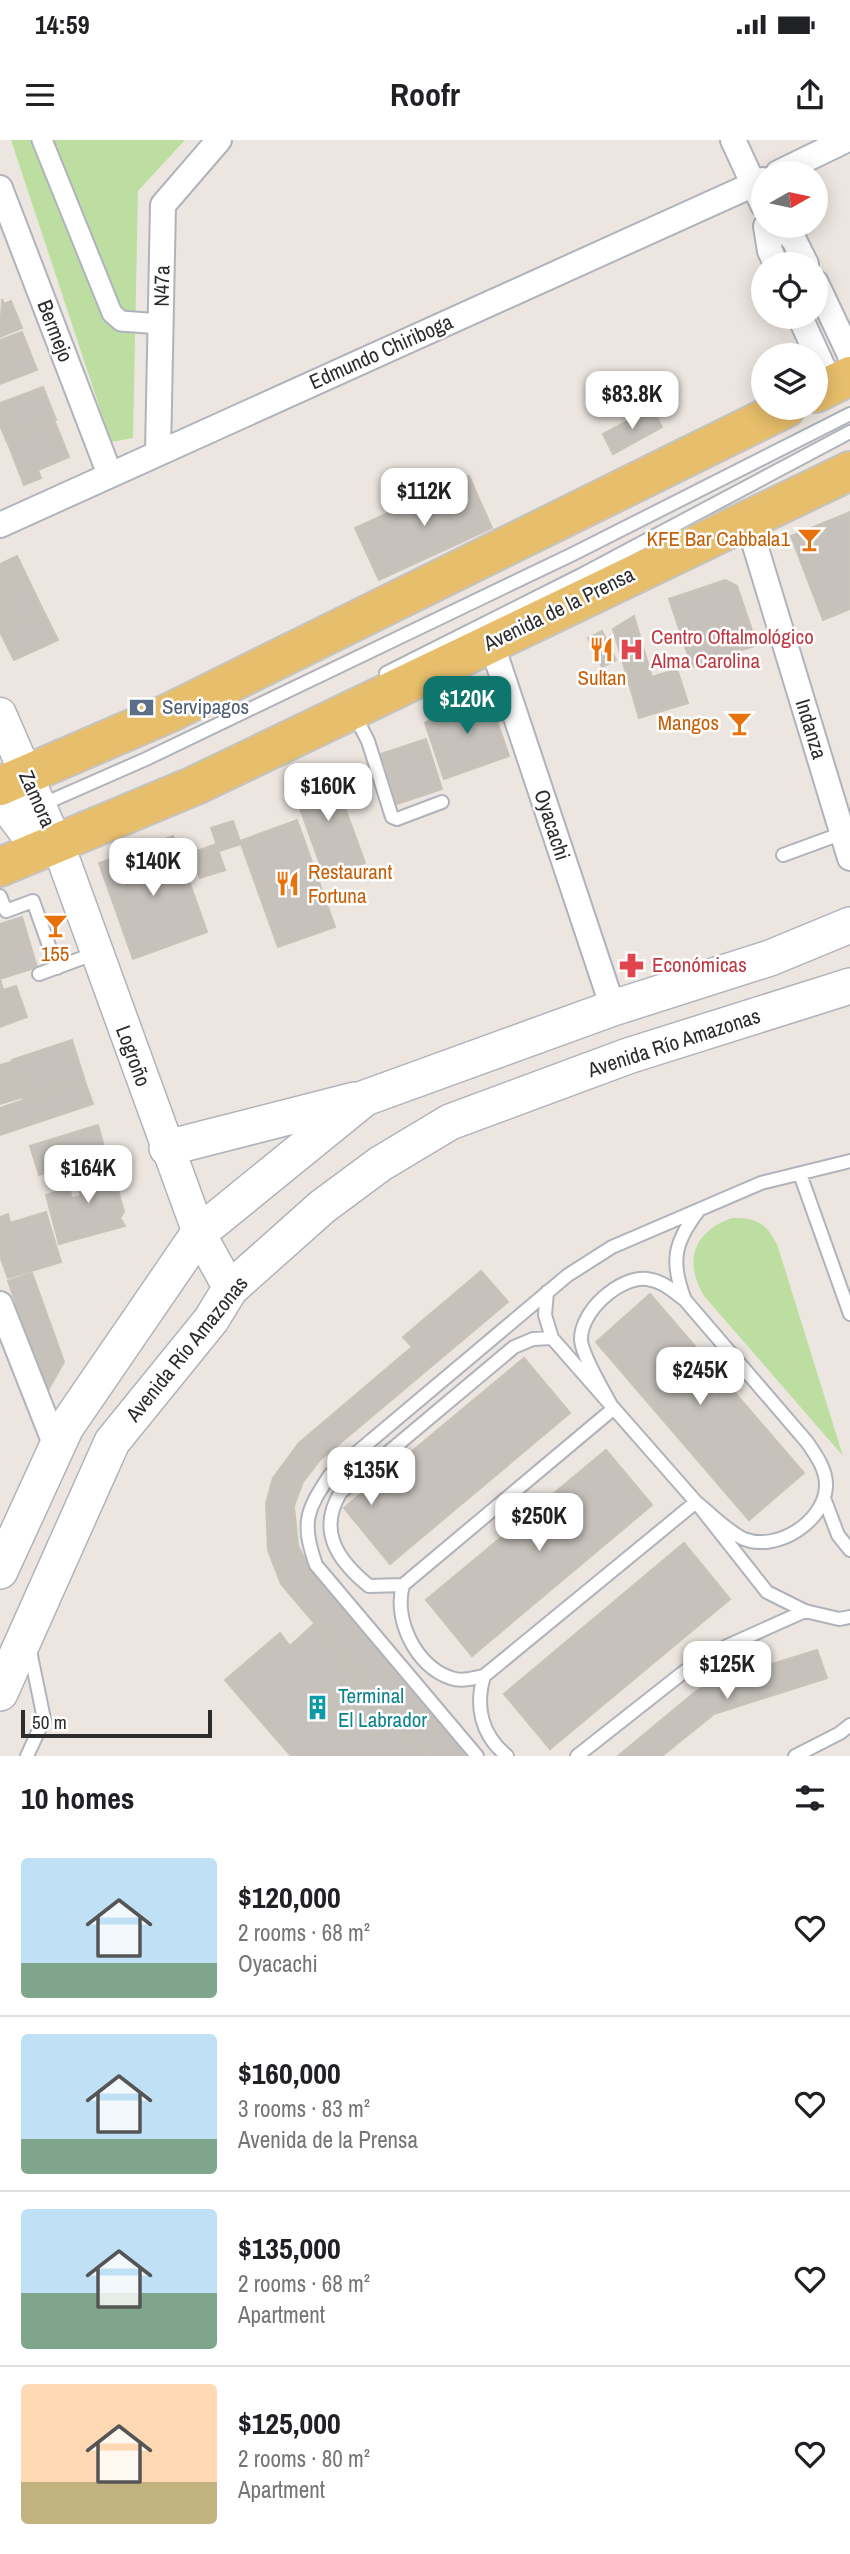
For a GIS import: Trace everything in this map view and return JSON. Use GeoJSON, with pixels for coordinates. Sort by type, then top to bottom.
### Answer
{"type":"FeatureCollection","features":[{"type":"Feature","properties":{"kind":"main road"},"geometry":{"type":"LineString","coordinates":[[25,821],[171,712],[762,420]]}},
{"type":"Feature","properties":{"kind":"main road","name":"Avenida de la Prensa"},"geometry":{"type":"LineString","coordinates":[[25,821],[196,785],[362,694],[491,642],[850,471]]}},
{"type":"Feature","properties":{"kind":"main road"},"geometry":{"type":"LineString","coordinates":[[167,1148],[365,1098],[613,1008],[770,958],[850,925]]}},
{"type":"Feature","properties":{"kind":"main road","name":"Avenida Río Amazonas"},"geometry":{"type":"LineString","coordinates":[[0,1693],[112,1442],[211,1320],[230,1289],[322,1207],[380,1164],[450,1122],[628,1056],[850,986]]}},
{"type":"Feature","properties":{"kind":"main road"},"geometry":{"type":"LineString","coordinates":[[0,1571],[56,1446],[199,1233],[365,1098]]}},
{"type":"Feature","properties":{"kind":"street"},"geometry":{"type":"LineString","coordinates":[[42,140],[112,313],[121,321],[161,324]]}},
{"type":"Feature","properties":{"kind":"street","name":"N47a"},"geometry":{"type":"LineString","coordinates":[[158,452],[163,205],[219,140]]}},
{"type":"Feature","properties":{"kind":"street"},"geometry":{"type":"LineString","coordinates":[[733,140],[751,173]]}},
{"type":"Feature","properties":{"kind":"street"},"geometry":{"type":"LineString","coordinates":[[803,161],[846,140]]}},
{"type":"Feature","properties":{"kind":"street","name":"Bermejo"},"geometry":{"type":"LineString","coordinates":[[0,188],[110,475]]}},
{"type":"Feature","properties":{"kind":"street","name":"Edmundo Chiriboga"},"geometry":{"type":"LineString","coordinates":[[0,525],[158,452],[751,194]]}},
{"type":"Feature","properties":{"kind":"street"},"geometry":{"type":"LineString","coordinates":[[807,329],[839,385]]}},
{"type":"Feature","properties":{"kind":"street"},"geometry":{"type":"LineString","coordinates":[[826,329],[839,385]]}},
{"type":"Feature","properties":{"kind":"street","name":"Indanza"},"geometry":{"type":"LineString","coordinates":[[747,519],[850,858]]}},
{"type":"Feature","properties":{"kind":"street","name":"Oyacachi"},"geometry":{"type":"LineString","coordinates":[[491,642],[613,1008]]}},
{"type":"Feature","properties":{"kind":"street","name":"Zamora"},"geometry":{"type":"LineString","coordinates":[[0,714],[25,821]]}},
{"type":"Feature","properties":{"kind":"street","name":"Logroño"},"geometry":{"type":"LineString","coordinates":[[25,821],[96,953],[199,1233],[230,1289]]}},
{"type":"Feature","properties":{"kind":"street"},"geometry":{"type":"LineString","coordinates":[[0,1304],[56,1446]]}},
{"type":"Feature","properties":{"kind":"lane"},"geometry":{"type":"LineString","coordinates":[[25,821],[572,554],[839,385]]}},
{"type":"Feature","properties":{"kind":"lane"},"geometry":{"type":"LineString","coordinates":[[442,802],[397,819],[392,817],[368,741],[362,694],[850,432]]}},
{"type":"Feature","properties":{"kind":"lane"},"geometry":{"type":"LineString","coordinates":[[118,803],[164,783]]}},
{"type":"Feature","properties":{"kind":"lane"},"geometry":{"type":"LineString","coordinates":[[783,855],[842,834]]}},
{"type":"Feature","properties":{"kind":"lane"},"geometry":{"type":"LineString","coordinates":[[0,895],[6,911],[33,901],[57,968]]}},
{"type":"Feature","properties":{"kind":"lane"},"geometry":{"type":"LineString","coordinates":[[39,975],[96,953]]}},
{"type":"Feature","properties":{"kind":"lane"},"geometry":{"type":"LineString","coordinates":[[477,1756],[316,1565],[307,1541],[305,1521],[313,1499],[330,1475],[547,1292],[612,1247],[761,1184],[850,1161]]}},
{"type":"Feature","properties":{"kind":"lane"},"geometry":{"type":"LineString","coordinates":[[800,1174],[850,1314]]}},
{"type":"Feature","properties":{"kind":"lane"},"geometry":{"type":"LineString","coordinates":[[685,1300],[676,1277],[676,1252],[684,1230],[700,1209]]}},
{"type":"Feature","properties":{"kind":"lane"},"geometry":{"type":"LineString","coordinates":[[613,1409],[581,1340],[586,1320],[601,1301],[630,1280],[661,1282],[685,1300],[807,1442],[822,1465],[826,1484],[824,1498],[811,1520],[789,1536],[764,1543],[743,1539],[696,1502]]}},
{"type":"Feature","properties":{"kind":"lane"},"geometry":{"type":"LineString","coordinates":[[547,1292],[545,1314],[552,1338],[696,1502],[767,1592],[805,1611],[844,1618],[850,1608]]}},
{"type":"Feature","properties":{"kind":"lane"},"geometry":{"type":"LineString","coordinates":[[403,1585],[369,1586],[352,1573],[333,1546],[330,1525],[332,1506],[341,1492],[514,1348],[533,1339],[552,1338]]}},
{"type":"Feature","properties":{"kind":"lane"},"geometry":{"type":"LineString","coordinates":[[613,1409],[403,1585],[398,1601],[400,1619],[407,1637],[433,1668],[451,1678],[464,1680],[484,1676],[696,1502]]}},
{"type":"Feature","properties":{"kind":"lane"},"geometry":{"type":"LineString","coordinates":[[824,1498],[838,1535],[850,1550]]}},
{"type":"Feature","properties":{"kind":"lane"},"geometry":{"type":"LineString","coordinates":[[577,1756],[685,1671],[727,1646],[805,1611]]}},
{"type":"Feature","properties":{"kind":"lane"},"geometry":{"type":"LineString","coordinates":[[26,1634],[44,1719],[27,1756]]}},
{"type":"Feature","properties":{"kind":"lane"},"geometry":{"type":"LineString","coordinates":[[484,1676],[478,1694],[485,1729],[507,1756]]}},
{"type":"Feature","properties":{"kind":"lane"},"geometry":{"type":"LineString","coordinates":[[795,1756],[841,1733],[850,1724]]}},
{"type":"Feature","properties":{"kind":"green space"},"geometry":{"type":"Polygon","coordinates":[[[11,140],[185,140],[138,191],[133,438],[111,442],[11,140]]]}},
{"type":"Feature","properties":{"kind":"green space"},"geometry":{"type":"Polygon","coordinates":[[[732,1218],[754,1220],[764,1226],[777,1244],[843,1456],[704,1296],[694,1271],[696,1249],[709,1231],[732,1218]]]}},
{"type":"Feature","properties":{"kind":"building"},"geometry":{"type":"Polygon","coordinates":[[[2,299],[4,304],[11,301],[22,328],[0,337],[2,299]]]}},
{"type":"Feature","properties":{"kind":"building"},"geometry":{"type":"Polygon","coordinates":[[[22,332],[37,370],[0,384],[0,340],[22,332]]]}},
{"type":"Feature","properties":{"kind":"building"},"geometry":{"type":"Polygon","coordinates":[[[43,387],[56,420],[6,440],[0,425],[0,403],[43,387]]]}},
{"type":"Feature","properties":{"kind":"building"},"geometry":{"type":"Polygon","coordinates":[[[652,408],[662,427],[613,454],[603,434],[652,408]]]}},
{"type":"Feature","properties":{"kind":"building"},"geometry":{"type":"Polygon","coordinates":[[[55,422],[69,457],[38,470],[41,478],[24,485],[7,441],[55,422]]]}},
{"type":"Feature","properties":{"kind":"building"},"geometry":{"type":"Polygon","coordinates":[[[469,476],[492,528],[379,580],[355,528],[469,476]]]}},
{"type":"Feature","properties":{"kind":"building"},"geometry":{"type":"Polygon","coordinates":[[[850,512],[850,609],[823,620],[791,536],[850,512]]]}},
{"type":"Feature","properties":{"kind":"building"},"geometry":{"type":"Polygon","coordinates":[[[17,556],[43,610],[0,632],[0,564],[17,556]]]}},
{"type":"Feature","properties":{"kind":"building"},"geometry":{"type":"Polygon","coordinates":[[[725,580],[737,586],[757,645],[692,667],[669,599],[725,580]]]}},
{"type":"Feature","properties":{"kind":"building"},"geometry":{"type":"Polygon","coordinates":[[[43,610],[58,640],[14,660],[0,632],[43,610]]]}},
{"type":"Feature","properties":{"kind":"building","name":"Centro Oftalmológico Alma Carolina"},"geometry":{"type":"Polygon","coordinates":[[[634,616],[652,677],[677,669],[688,703],[639,718],[613,629],[634,616]]]}},
{"type":"Feature","properties":{"kind":"building","name":"Sultan"},"geometry":{"type":"Polygon","coordinates":[[[602,631],[616,660],[602,667],[588,638],[602,631]]]}},
{"type":"Feature","properties":{"kind":"building"},"geometry":{"type":"Polygon","coordinates":[[[483,691],[488,695],[509,756],[444,779],[425,723],[475,692],[483,691]]]}},
{"type":"Feature","properties":{"kind":"building"},"geometry":{"type":"Polygon","coordinates":[[[426,739],[442,789],[397,804],[381,754],[426,739]]]}},
{"type":"Feature","properties":{"kind":"building"},"geometry":{"type":"Polygon","coordinates":[[[331,769],[365,863],[325,878],[291,783],[331,769]]]}},
{"type":"Feature","properties":{"kind":"building","name":"Restaurant Fortuna"},"geometry":{"type":"Polygon","coordinates":[[[297,820],[335,927],[278,947],[240,841],[297,820]]]}},
{"type":"Feature","properties":{"kind":"building"},"geometry":{"type":"Polygon","coordinates":[[[233,821],[241,844],[219,851],[211,828],[233,821]]]}},
{"type":"Feature","properties":{"kind":"building"},"geometry":{"type":"Polygon","coordinates":[[[173,836],[207,932],[133,959],[99,863],[173,836]]]}},
{"type":"Feature","properties":{"kind":"building"},"geometry":{"type":"Polygon","coordinates":[[[216,844],[225,870],[200,878],[191,853],[216,844]]]}},
{"type":"Feature","properties":{"kind":"building"},"geometry":{"type":"Polygon","coordinates":[[[22,917],[37,967],[0,979],[0,924],[22,917]]]}},
{"type":"Feature","properties":{"kind":"building"},"geometry":{"type":"Polygon","coordinates":[[[0,979],[3,990],[16,986],[27,1017],[0,1027],[0,979]]]}},
{"type":"Feature","properties":{"kind":"building"},"geometry":{"type":"Polygon","coordinates":[[[72,1040],[84,1078],[24,1098],[12,1060],[72,1040]]]}},
{"type":"Feature","properties":{"kind":"building"},"geometry":{"type":"Polygon","coordinates":[[[11,1062],[23,1097],[0,1104],[0,1065],[11,1062]]]}},
{"type":"Feature","properties":{"kind":"building"},"geometry":{"type":"Polygon","coordinates":[[[84,1079],[93,1104],[0,1135],[0,1108],[84,1079]]]}},
{"type":"Feature","properties":{"kind":"building"},"geometry":{"type":"Polygon","coordinates":[[[98,1125],[106,1154],[39,1175],[30,1146],[98,1125]]]}},
{"type":"Feature","properties":{"kind":"building"},"geometry":{"type":"Polygon","coordinates":[[[110,1160],[124,1212],[120,1218],[125,1226],[59,1244],[46,1195],[69,1188],[72,1198],[81,1196],[75,1169],[110,1160]]]}},
{"type":"Feature","properties":{"kind":"building"},"geometry":{"type":"Polygon","coordinates":[[[46,1212],[61,1262],[8,1278],[0,1256],[0,1217],[8,1214],[10,1223],[46,1212]]]}},
{"type":"Feature","properties":{"kind":"building"},"geometry":{"type":"Polygon","coordinates":[[[481,1271],[508,1302],[320,1460],[303,1482],[294,1506],[298,1546],[311,1570],[467,1756],[427,1756],[281,1584],[268,1550],[266,1503],[273,1478],[299,1443],[412,1347],[403,1337],[481,1271]]]}},
{"type":"Feature","properties":{"kind":"building"},"geometry":{"type":"Polygon","coordinates":[[[32,1273],[64,1362],[47,1392],[8,1281],[32,1273]]]}},
{"type":"Feature","properties":{"kind":"building"},"geometry":{"type":"Polygon","coordinates":[[[650,1294],[804,1473],[749,1520],[596,1342],[650,1294]]]}},
{"type":"Feature","properties":{"kind":"building"},"geometry":{"type":"Polygon","coordinates":[[[524,1358],[570,1413],[390,1564],[344,1508],[524,1358]]]}},
{"type":"Feature","properties":{"kind":"building"},"geometry":{"type":"Polygon","coordinates":[[[606,1450],[652,1505],[472,1656],[426,1600],[606,1450]]]}},
{"type":"Feature","properties":{"kind":"building"},"geometry":{"type":"Polygon","coordinates":[[[684,1543],[730,1599],[550,1749],[504,1694],[684,1543]]]}},
{"type":"Feature","properties":{"kind":"building","name":"Terminal El Labrador"},"geometry":{"type":"Polygon","coordinates":[[[315,1623],[427,1756],[291,1756],[225,1680],[280,1633],[290,1646],[315,1623]]]}},
{"type":"Feature","properties":{"kind":"building"},"geometry":{"type":"Polygon","coordinates":[[[817,1650],[827,1678],[714,1714],[662,1756],[618,1756],[695,1692],[713,1682],[817,1650]]]}},
{"type":"Feature","properties":{"kind":"place","name":"KFE Bar Cabbala1"},"geometry":{"type":"Point","coordinates":[810,539]}},
{"type":"Feature","properties":{"kind":"place","name":"Sultan"},"geometry":{"type":"Point","coordinates":[602,649]}},
{"type":"Feature","properties":{"kind":"place","name":"Centro Oftalmológico Alma Carolina"},"geometry":{"type":"Point","coordinates":[631,649]}},
{"type":"Feature","properties":{"kind":"place","name":"Servipagos"},"geometry":{"type":"Point","coordinates":[142,707]}},
{"type":"Feature","properties":{"kind":"place","name":"Mangos"},"geometry":{"type":"Point","coordinates":[739,723]}},
{"type":"Feature","properties":{"kind":"place","name":"Restaurant Fortuna"},"geometry":{"type":"Point","coordinates":[288,884]}},
{"type":"Feature","properties":{"kind":"place","name":"155"},"geometry":{"type":"Point","coordinates":[55,925]}},
{"type":"Feature","properties":{"kind":"place","name":"Económicas"},"geometry":{"type":"Point","coordinates":[632,965]}},
{"type":"Feature","properties":{"kind":"place","name":"Terminal El Labrador"},"geometry":{"type":"Point","coordinates":[318,1708]}}]}
